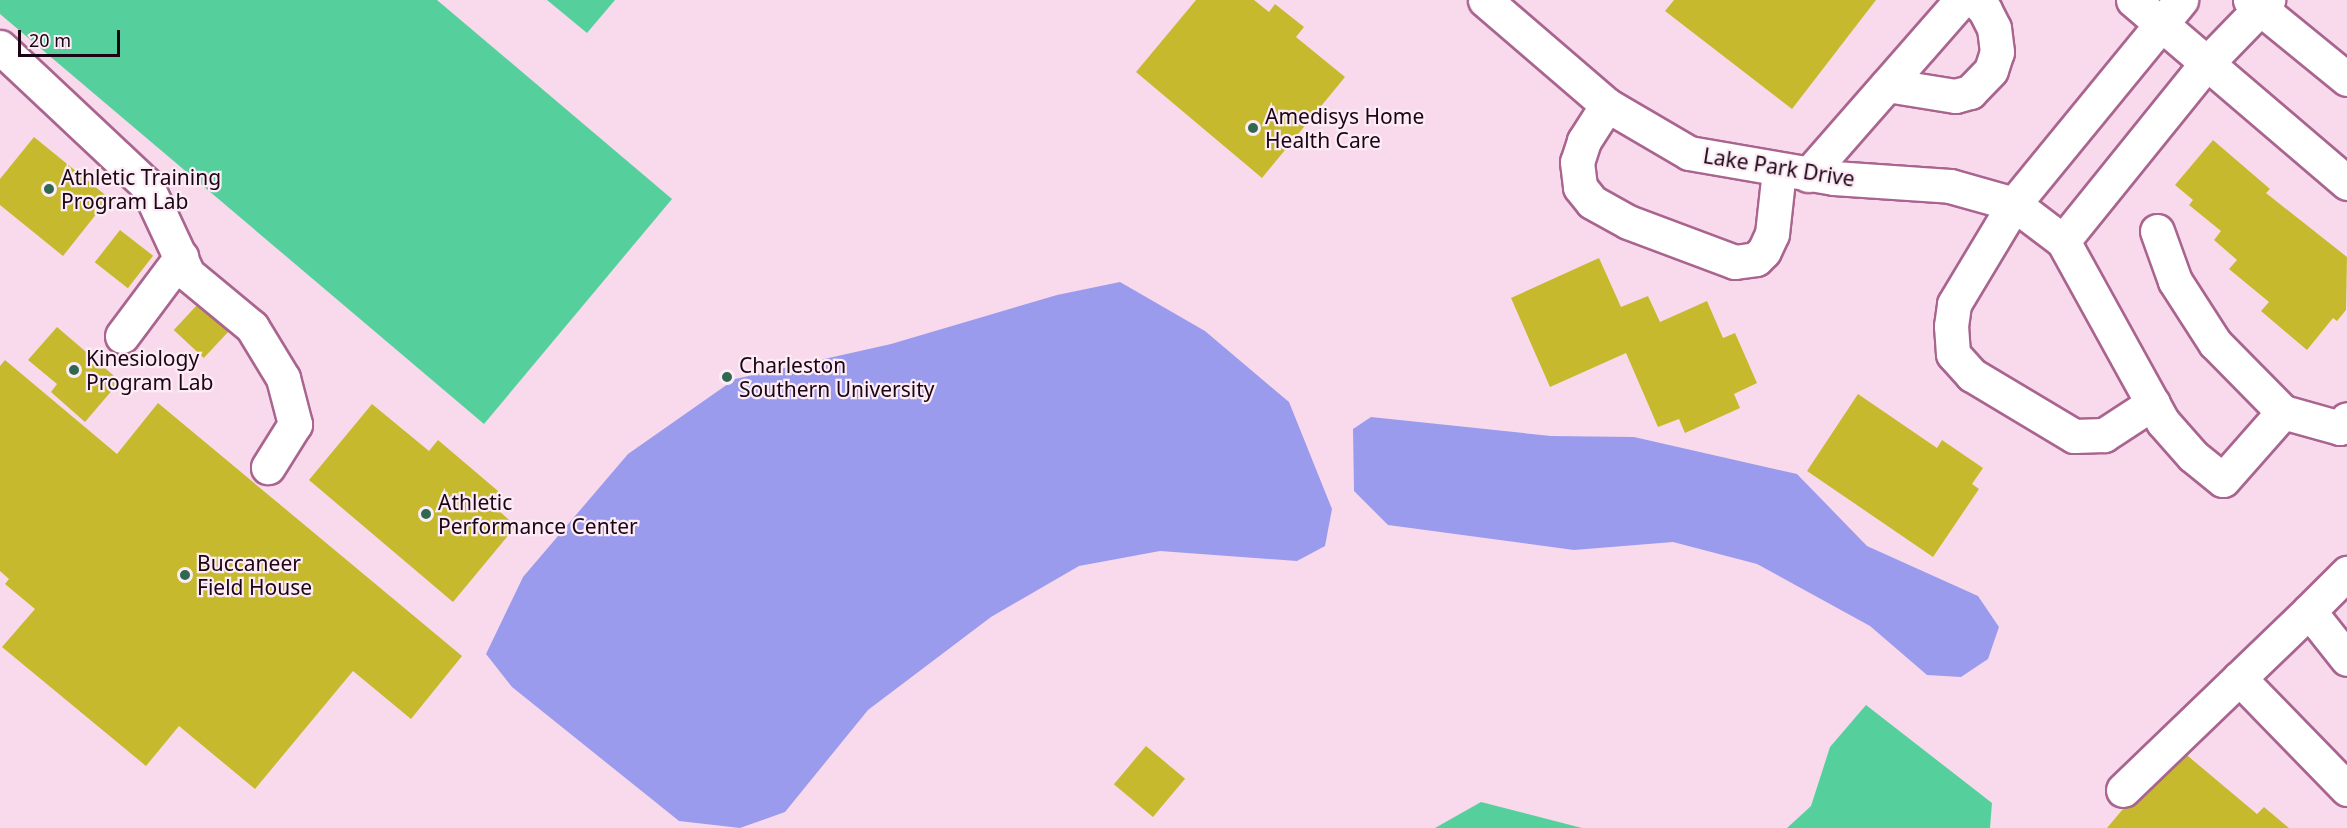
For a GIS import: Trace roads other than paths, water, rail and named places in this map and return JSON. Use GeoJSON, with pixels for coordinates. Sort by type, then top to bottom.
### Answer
{"type":"FeatureCollection","features":[{"type":"Feature","properties":{"kind":"street","name":"Lake Park Drive"},"geometry":{"type":"LineString","coordinates":[[1485,0],[1607,105],[1689,153],[1793,173],[1950,186],[2014,204],[2063,241],[2153,403],[2193,456],[2223,480],[2283,412]]}},
{"type":"Feature","properties":{"kind":"street"},"geometry":{"type":"LineString","coordinates":[[1607,105],[1584,141],[1577,162],[1580,187],[1592,202],[1628,222],[1735,262],[1756,259],[1764,251],[1772,234],[1793,173],[1887,85],[1961,0]]}},
{"type":"Feature","properties":{"kind":"street"},"geometry":{"type":"LineString","coordinates":[[1887,85],[1955,96],[1970,92],[1991,70],[1997,52],[1994,28],[1985,10],[1975,0]]}},
{"type":"Feature","properties":{"kind":"street"},"geometry":{"type":"LineString","coordinates":[[2133,0],[2205,65],[2347,183]]}},
{"type":"Feature","properties":{"kind":"street"},"geometry":{"type":"LineString","coordinates":[[2153,403],[2104,435],[2074,436],[1972,375],[1953,354],[1954,304],[2014,204],[2163,27],[2181,0]]}},
{"type":"Feature","properties":{"kind":"street"},"geometry":{"type":"LineString","coordinates":[[2063,241],[2205,65],[2260,3],[2347,79]]}},
{"type":"Feature","properties":{"kind":"street"},"geometry":{"type":"LineString","coordinates":[[0,47],[146,184],[188,274],[252,327],[283,378],[295,424],[268,467]]}},
{"type":"Feature","properties":{"kind":"street"},"geometry":{"type":"LineString","coordinates":[[2157,231],[2175,281],[2215,343],[2283,412],[2340,428],[2347,419]]}},
{"type":"Feature","properties":{"kind":"street"},"geometry":{"type":"LineString","coordinates":[[122,336],[181,257]]}},
{"type":"Feature","properties":{"kind":"street"},"geometry":{"type":"LineString","coordinates":[[2123,790],[2347,573]]}},
{"type":"Feature","properties":{"kind":"street"},"geometry":{"type":"LineString","coordinates":[[2309,611],[2347,658]]}},
{"type":"Feature","properties":{"kind":"street"},"geometry":{"type":"LineString","coordinates":[[2239,678],[2347,789]]}},
{"type":"Feature","properties":{"kind":"water"},"geometry":{"type":"Polygon","coordinates":[[[1120,282],[1205,331],[1289,402],[1332,509],[1325,546],[1297,561],[1160,551],[1079,566],[991,617],[868,710],[785,812],[740,828],[679,821],[512,687],[486,654],[523,577],[628,454],[735,379],[891,344],[1057,295],[1120,282]]]}},
{"type":"Feature","properties":{"kind":"water"},"geometry":{"type":"Polygon","coordinates":[[[1371,417],[1551,436],[1634,437],[1797,474],[1867,546],[1978,596],[1999,627],[1988,659],[1961,677],[1927,675],[1870,626],[1757,564],[1673,542],[1574,550],[1388,525],[1354,491],[1353,429],[1371,417]]]}},
{"type":"Feature","properties":{"kind":"place","name":"Amedisys Home Health Care"},"geometry":{"type":"Point","coordinates":[1253,128]}},
{"type":"Feature","properties":{"kind":"place","name":"Athletic Training Program Lab"},"geometry":{"type":"Point","coordinates":[49,189]}},
{"type":"Feature","properties":{"kind":"place","name":"Kinesiology Program Lab"},"geometry":{"type":"Point","coordinates":[74,370]}},
{"type":"Feature","properties":{"kind":"place","name":"Charleston Southern University"},"geometry":{"type":"Point","coordinates":[727,377]}},
{"type":"Feature","properties":{"kind":"place","name":"Athletic Performance Center"},"geometry":{"type":"Point","coordinates":[426,514]}},
{"type":"Feature","properties":{"kind":"place","name":"Buccaneer Field House"},"geometry":{"type":"Point","coordinates":[185,575]}}]}
